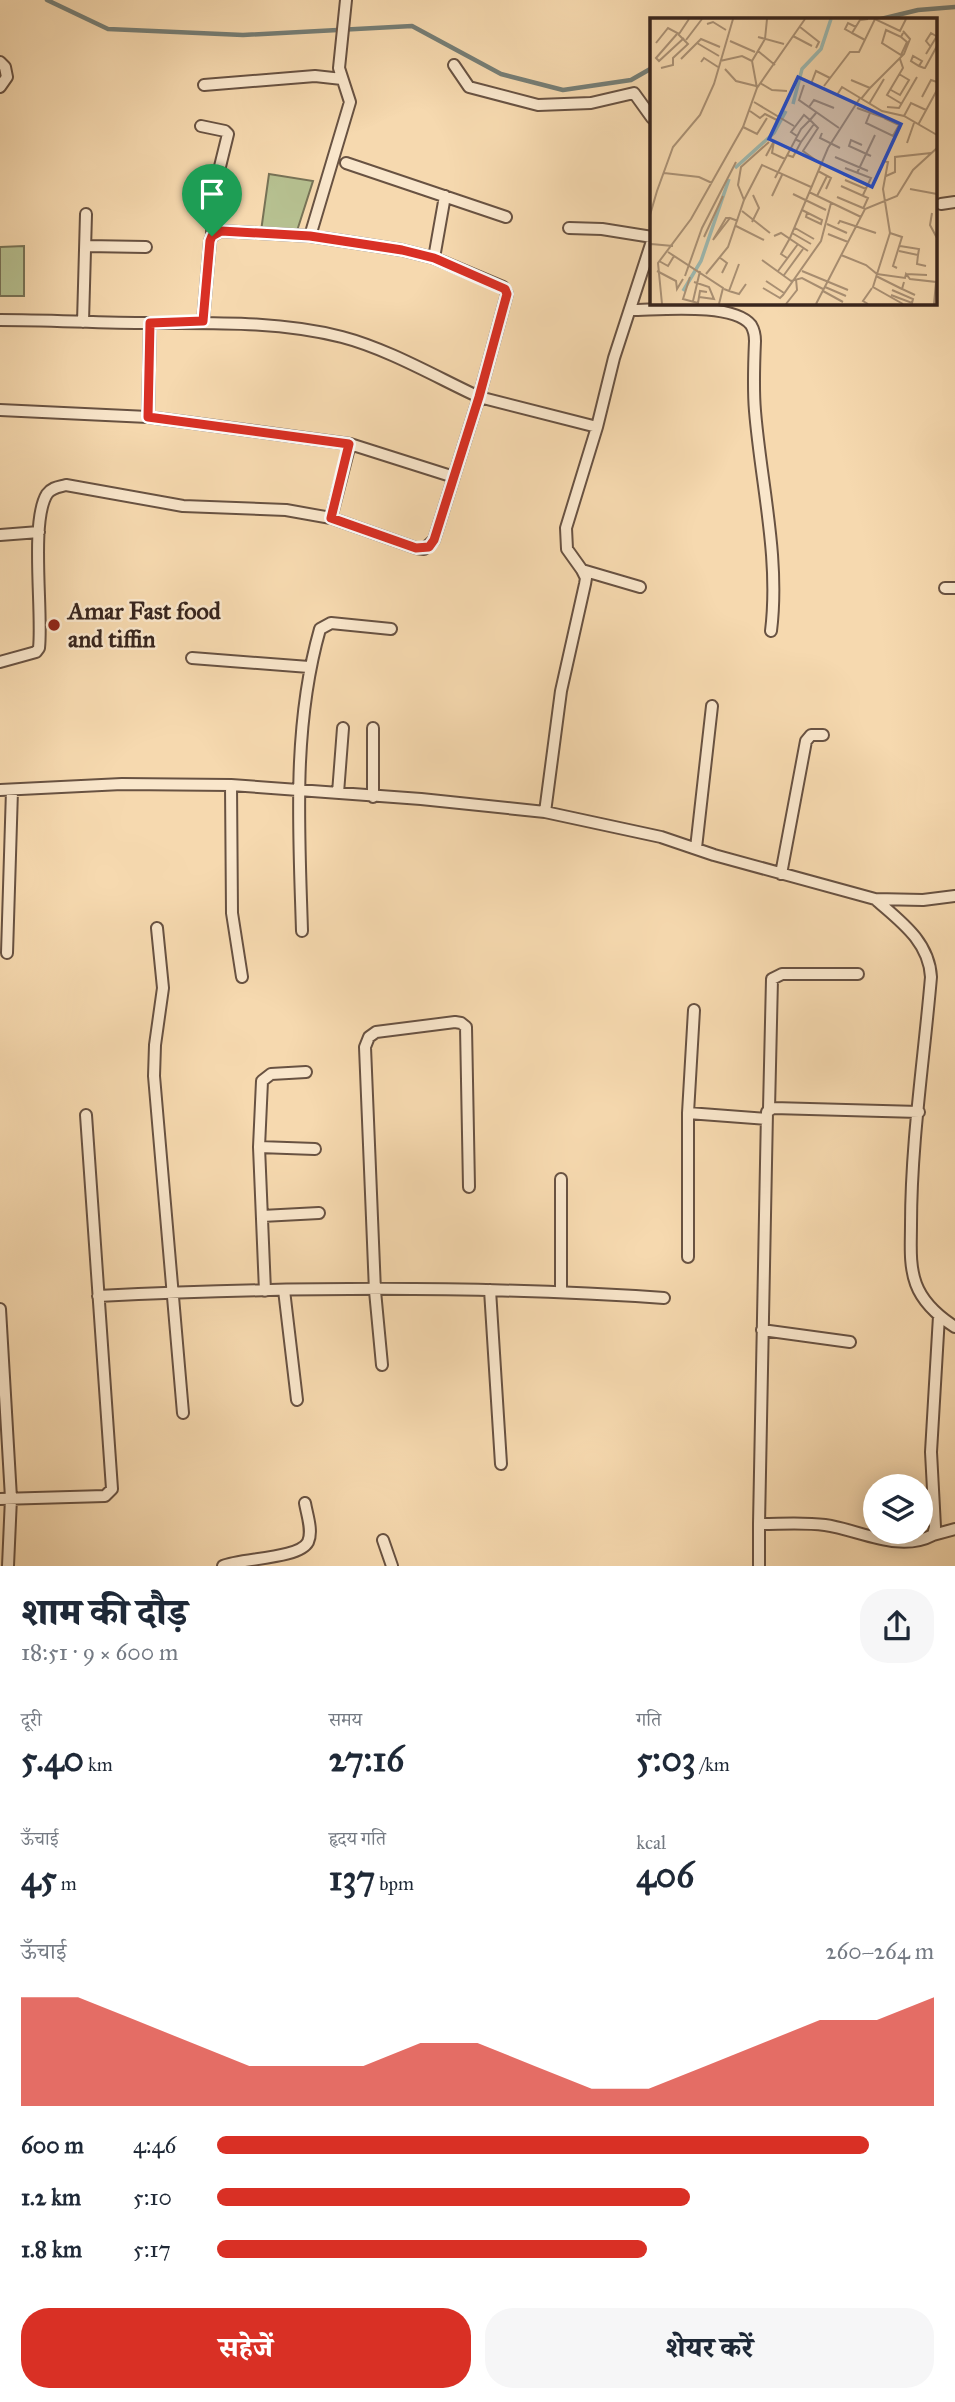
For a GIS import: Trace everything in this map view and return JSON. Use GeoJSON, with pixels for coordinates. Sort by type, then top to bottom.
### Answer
{"type":"FeatureCollection","features":[{"type":"Feature","properties":{"kind":"street"},"geometry":{"type":"LineString","coordinates":[[310,236],[349,107],[349,96],[340,73],[346,0]]}},
{"type":"Feature","properties":{"kind":"street"},"geometry":{"type":"LineString","coordinates":[[0,62],[5,67],[7,77],[0,87]]}},
{"type":"Feature","properties":{"kind":"street"},"geometry":{"type":"LineString","coordinates":[[454,65],[469,88],[538,105],[590,103],[634,93],[650,115]]}},
{"type":"Feature","properties":{"kind":"street"},"geometry":{"type":"LineString","coordinates":[[204,86],[340,73]]}},
{"type":"Feature","properties":{"kind":"street"},"geometry":{"type":"LineString","coordinates":[[201,126],[228,134],[213,195],[212,236],[203,321]]}},
{"type":"Feature","properties":{"kind":"street"},"geometry":{"type":"LineString","coordinates":[[346,163],[506,217]]}},
{"type":"Feature","properties":{"kind":"street"},"geometry":{"type":"LineString","coordinates":[[434,258],[445,196]]}},
{"type":"Feature","properties":{"kind":"street"},"geometry":{"type":"LineString","coordinates":[[942,204],[955,202]]}},
{"type":"Feature","properties":{"kind":"street"},"geometry":{"type":"LineString","coordinates":[[83,322],[86,214]]}},
{"type":"Feature","properties":{"kind":"street"},"geometry":{"type":"LineString","coordinates":[[569,228],[602,229],[650,239]]}},
{"type":"Feature","properties":{"kind":"street"},"geometry":{"type":"LineString","coordinates":[[0,662],[36,652],[39,648],[39,532],[46,496],[55,487],[66,485],[183,506],[263,508],[331,518],[416,548],[424,549],[434,540],[479,397],[507,294],[503,287],[434,258],[402,250],[310,236],[221,231],[212,236]]}},
{"type":"Feature","properties":{"kind":"street"},"geometry":{"type":"LineString","coordinates":[[86,246],[146,247]]}},
{"type":"Feature","properties":{"kind":"street"},"geometry":{"type":"LineString","coordinates":[[545,812],[561,691],[585,584],[582,570],[567,549],[566,528],[597,427],[614,358],[650,246]]}},
{"type":"Feature","properties":{"kind":"street"},"geometry":{"type":"LineString","coordinates":[[631,310],[711,310],[743,318],[753,330],[755,411],[773,569],[771,631]]}},
{"type":"Feature","properties":{"kind":"street"},"geometry":{"type":"LineString","coordinates":[[0,320],[150,323],[203,321],[313,331],[369,346],[479,397],[597,427]]}},
{"type":"Feature","properties":{"kind":"street"},"geometry":{"type":"LineString","coordinates":[[148,417],[150,323]]}},
{"type":"Feature","properties":{"kind":"street"},"geometry":{"type":"LineString","coordinates":[[0,410],[148,417],[349,444],[454,477]]}},
{"type":"Feature","properties":{"kind":"street"},"geometry":{"type":"LineString","coordinates":[[331,518],[349,444]]}},
{"type":"Feature","properties":{"kind":"street"},"geometry":{"type":"LineString","coordinates":[[0,535],[39,532]]}},
{"type":"Feature","properties":{"kind":"street"},"geometry":{"type":"LineString","coordinates":[[582,570],[640,587]]}},
{"type":"Feature","properties":{"kind":"street"},"geometry":{"type":"LineString","coordinates":[[302,931],[298,791],[309,667],[320,629],[331,623],[391,629]]}},
{"type":"Feature","properties":{"kind":"street"},"geometry":{"type":"LineString","coordinates":[[192,658],[309,667]]}},
{"type":"Feature","properties":{"kind":"street"},"geometry":{"type":"LineString","coordinates":[[696,848],[712,706]]}},
{"type":"Feature","properties":{"kind":"street"},"geometry":{"type":"LineString","coordinates":[[373,728],[373,797]]}},
{"type":"Feature","properties":{"kind":"street"},"geometry":{"type":"LineString","coordinates":[[338,793],[343,729]]}},
{"type":"Feature","properties":{"kind":"street"},"geometry":{"type":"LineString","coordinates":[[781,874],[806,741],[811,735],[823,735]]}},
{"type":"Feature","properties":{"kind":"street"},"geometry":{"type":"LineString","coordinates":[[7,953],[6,790],[122,784],[231,785],[421,799],[545,812],[616,825],[875,899],[923,900],[955,895]]}},
{"type":"Feature","properties":{"kind":"street"},"geometry":{"type":"LineString","coordinates":[[231,785],[232,913],[242,977]]}},
{"type":"Feature","properties":{"kind":"street"},"geometry":{"type":"LineString","coordinates":[[875,899],[909,929],[929,958],[931,977],[911,1195],[911,1255],[916,1283],[922,1297],[939,1316],[955,1326]]}},
{"type":"Feature","properties":{"kind":"street"},"geometry":{"type":"LineString","coordinates":[[157,928],[163,996],[155,1045],[154,1076],[183,1413]]}},
{"type":"Feature","properties":{"kind":"street"},"geometry":{"type":"LineString","coordinates":[[759,1566],[762,1330],[772,979],[782,974],[858,974]]}},
{"type":"Feature","properties":{"kind":"street"},"geometry":{"type":"LineString","coordinates":[[688,1258],[688,1113],[694,1010]]}},
{"type":"Feature","properties":{"kind":"street"},"geometry":{"type":"LineString","coordinates":[[382,1365],[375,1290],[365,1047],[369,1037],[376,1032],[455,1022],[466,1027],[469,1187]]}},
{"type":"Feature","properties":{"kind":"street"},"geometry":{"type":"LineString","coordinates":[[265,1291],[259,1147],[264,1079],[271,1074],[306,1072]]}},
{"type":"Feature","properties":{"kind":"street"},"geometry":{"type":"LineString","coordinates":[[688,1113],[919,1112]]}},
{"type":"Feature","properties":{"kind":"street"},"geometry":{"type":"LineString","coordinates":[[5,1499],[105,1496],[111,1491],[86,1115]]}},
{"type":"Feature","properties":{"kind":"street"},"geometry":{"type":"LineString","coordinates":[[259,1147],[315,1149]]}},
{"type":"Feature","properties":{"kind":"street"},"geometry":{"type":"LineString","coordinates":[[561,1178],[561,1291]]}},
{"type":"Feature","properties":{"kind":"street"},"geometry":{"type":"LineString","coordinates":[[262,1216],[319,1213]]}},
{"type":"Feature","properties":{"kind":"street"},"geometry":{"type":"LineString","coordinates":[[98,1296],[284,1290],[490,1290],[561,1291],[664,1298]]}},
{"type":"Feature","properties":{"kind":"street"},"geometry":{"type":"LineString","coordinates":[[284,1290],[297,1400]]}},
{"type":"Feature","properties":{"kind":"street"},"geometry":{"type":"LineString","coordinates":[[490,1290],[501,1464]]}},
{"type":"Feature","properties":{"kind":"street"},"geometry":{"type":"LineString","coordinates":[[0,1309],[8,1566]]}},
{"type":"Feature","properties":{"kind":"street"},"geometry":{"type":"LineString","coordinates":[[932,1474],[931,1452],[939,1316]]}},
{"type":"Feature","properties":{"kind":"street"},"geometry":{"type":"LineString","coordinates":[[762,1330],[850,1342]]}},
{"type":"Feature","properties":{"kind":"street"},"geometry":{"type":"LineString","coordinates":[[933,1490],[933,1535],[955,1529]]}},
{"type":"Feature","properties":{"kind":"street"},"geometry":{"type":"LineString","coordinates":[[223,1566],[291,1553],[303,1548],[310,1533],[306,1503]]}},
{"type":"Feature","properties":{"kind":"street"},"geometry":{"type":"LineString","coordinates":[[759,1524],[820,1524],[863,1534]]}},
{"type":"Feature","properties":{"kind":"street"},"geometry":{"type":"LineString","coordinates":[[383,1540],[392,1566]]}},
{"type":"Feature","properties":{"kind":"green space"},"geometry":{"type":"Polygon","coordinates":[[[269,174],[313,181],[296,234],[261,231],[269,174]]]}},
{"type":"Feature","properties":{"kind":"green space"},"geometry":{"type":"Polygon","coordinates":[[[24,246],[24,296],[0,296],[0,247],[24,246]]]}},
{"type":"Feature","properties":{"kind":"waterway"},"geometry":{"type":"LineString","coordinates":[[47,0],[108,29],[243,35],[412,26],[501,74],[563,90],[631,80],[650,69]]}},
{"type":"Feature","properties":{"kind":"waterway"},"geometry":{"type":"LineString","coordinates":[[885,18],[918,10],[955,7]]}},
{"type":"Feature","properties":{"kind":"place","name":"Amar Fast food and tiffin"},"geometry":{"type":"Point","coordinates":[54,625]}},
{"type":"Feature","properties":{"kind":"route"},"geometry":{"type":"LineString","coordinates":[[221,231],[310,236],[402,250],[434,258],[505,289],[507,294],[479,397],[434,540],[429,547],[416,548],[331,518],[349,444],[148,417],[150,323],[203,321],[212,236],[221,231]]}}]}
